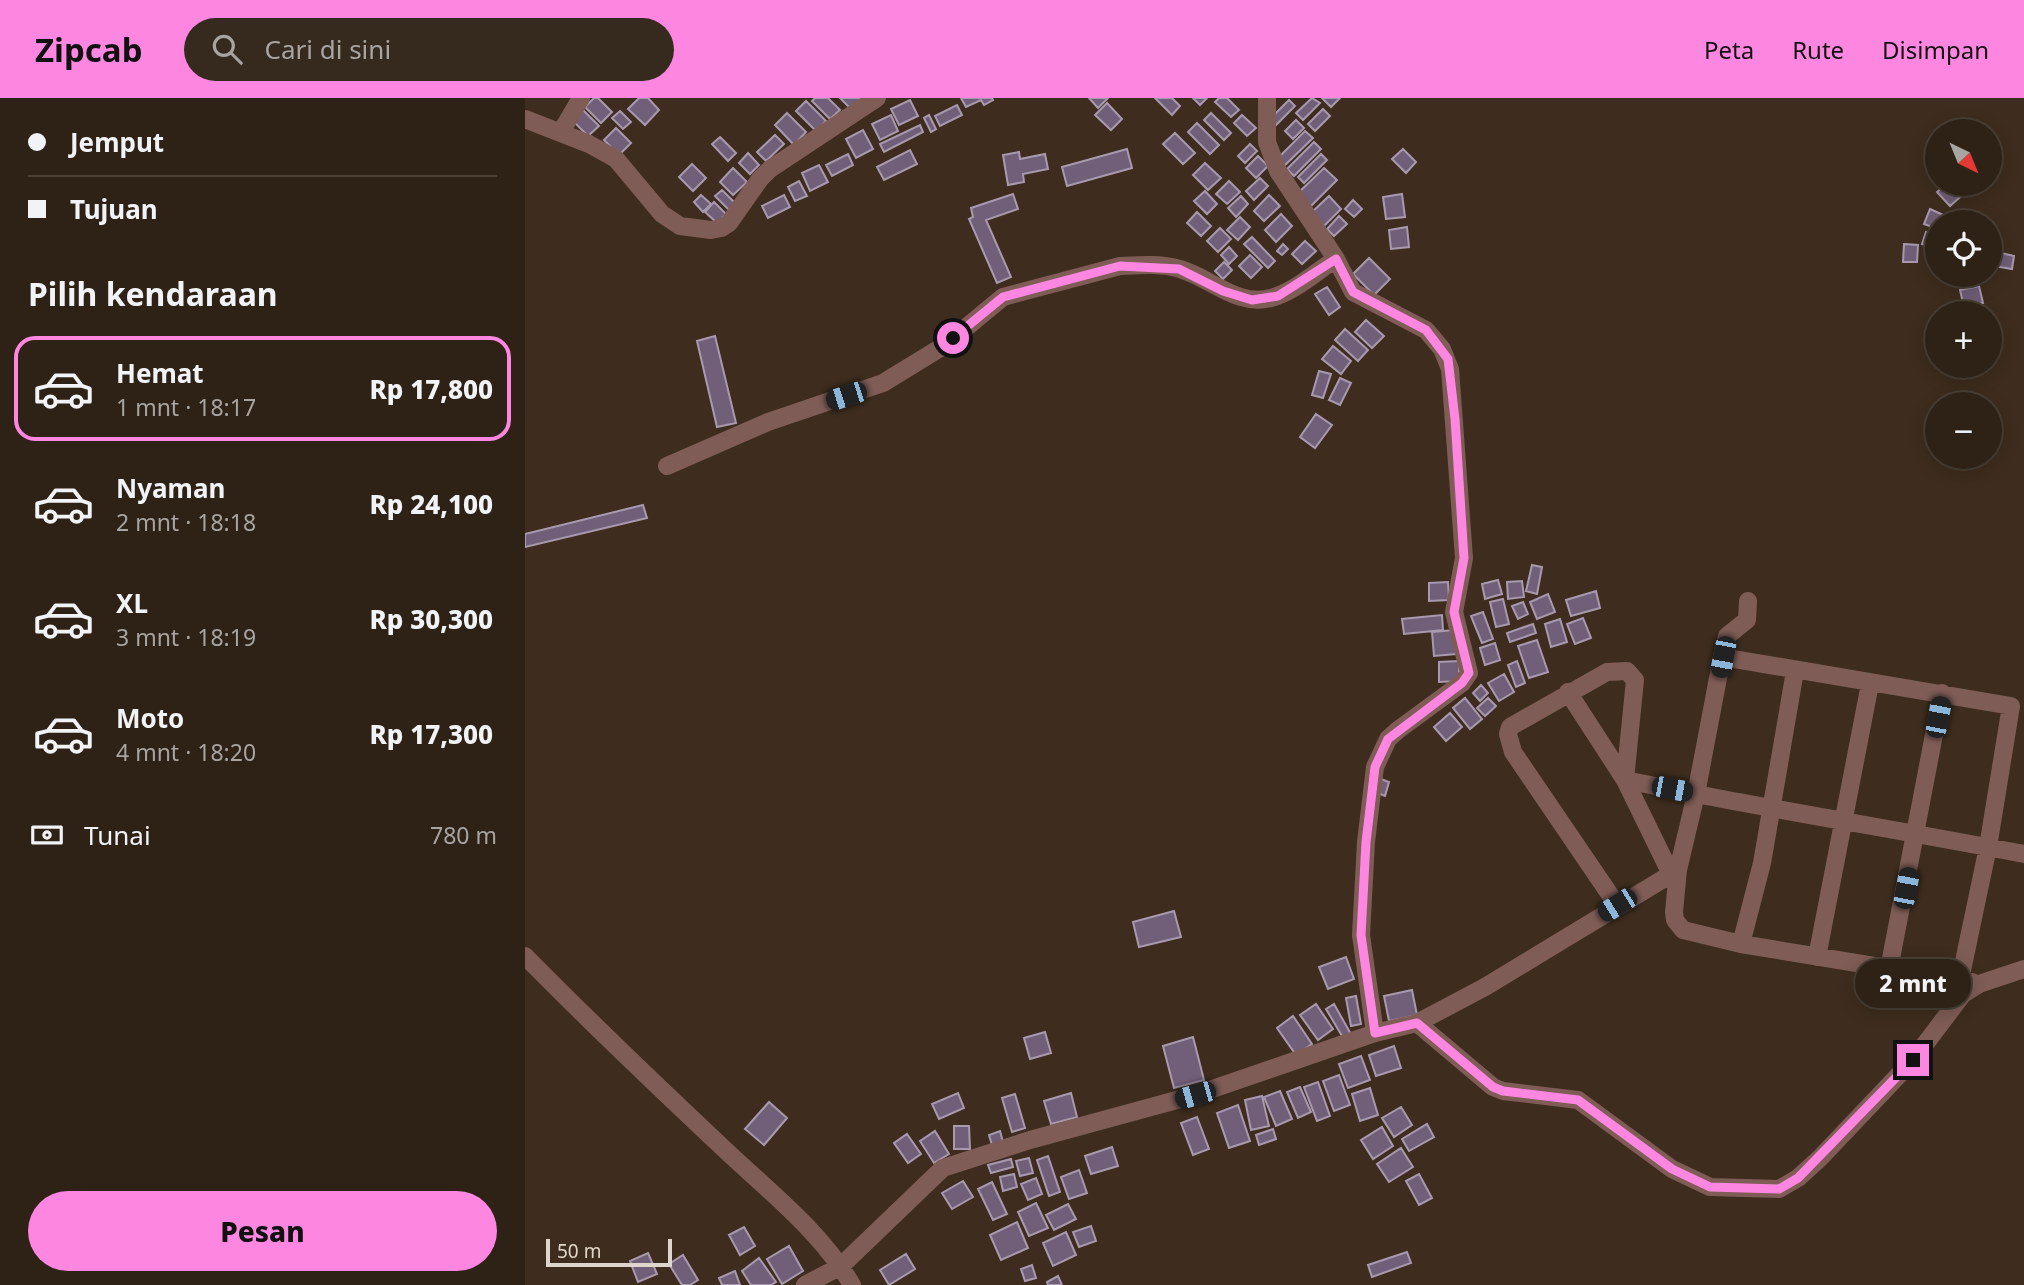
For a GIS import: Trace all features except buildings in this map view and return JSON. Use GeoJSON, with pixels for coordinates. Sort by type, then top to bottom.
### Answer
{"type":"FeatureCollection","features":[{"type":"Feature","properties":{"kind":"street"},"geometry":{"type":"LineString","coordinates":[[561,132],[581,98]]}},
{"type":"Feature","properties":{"kind":"street"},"geometry":{"type":"LineString","coordinates":[[525,119],[561,132],[616,159],[671,221],[711,230],[729,223],[759,179],[771,169],[877,98]]}},
{"type":"Feature","properties":{"kind":"street"},"geometry":{"type":"LineString","coordinates":[[1267,98],[1267,142],[1278,171],[1336,259],[1353,292],[1426,330],[1448,359],[1455,419],[1464,558],[1454,612],[1469,667],[1462,683],[1388,739],[1375,767],[1366,842],[1361,935],[1375,1033]]}},
{"type":"Feature","properties":{"kind":"street"},"geometry":{"type":"LineString","coordinates":[[667,466],[768,422],[883,383],[945,345],[1003,297],[1120,266],[1139,265],[1179,269],[1223,291],[1260,300],[1278,296],[1336,259]]}},
{"type":"Feature","properties":{"kind":"street"},"geometry":{"type":"LineString","coordinates":[[1748,601],[1747,620],[1727,636],[1696,794],[1675,872],[1674,912],[1678,925],[1690,933],[1741,944],[1979,984]]}},
{"type":"Feature","properties":{"kind":"street"},"geometry":{"type":"LineString","coordinates":[[1723,657],[2018,708],[1960,980]]}},
{"type":"Feature","properties":{"kind":"street"},"geometry":{"type":"LineString","coordinates":[[1617,905],[1509,744],[1508,734],[1516,722],[1568,692],[1607,672],[1622,670],[1632,674],[1635,680],[1632,734],[1625,780]]}},
{"type":"Feature","properties":{"kind":"street"},"geometry":{"type":"LineString","coordinates":[[1741,944],[1762,863],[1795,671]]}},
{"type":"Feature","properties":{"kind":"street"},"geometry":{"type":"LineString","coordinates":[[1817,957],[1870,684]]}},
{"type":"Feature","properties":{"kind":"street"},"geometry":{"type":"LineString","coordinates":[[1568,692],[1625,780],[1675,872]]}},
{"type":"Feature","properties":{"kind":"street"},"geometry":{"type":"LineString","coordinates":[[1889,969],[1942,693]]}},
{"type":"Feature","properties":{"kind":"street"},"geometry":{"type":"LineString","coordinates":[[1625,780],[2024,854]]}},
{"type":"Feature","properties":{"kind":"street"},"geometry":{"type":"LineString","coordinates":[[805,1285],[841,1266],[943,1168],[1030,1140],[1195,1095],[1375,1033],[1417,1023],[1485,987],[1675,872]]}},
{"type":"Feature","properties":{"kind":"street"},"geometry":{"type":"LineString","coordinates":[[525,956],[599,1030],[789,1209],[841,1266],[852,1285]]}},
{"type":"Feature","properties":{"kind":"street"},"geometry":{"type":"LineString","coordinates":[[1417,1023],[1493,1087],[1503,1091],[1578,1100],[1672,1169],[1696,1182],[1710,1187],[1779,1189],[1798,1178],[1820,1158],[1913,1060],[1963,994],[1979,984],[2024,969]]}},
{"type":"Feature","properties":{"kind":"route"},"geometry":{"type":"LineString","coordinates":[[953,338],[1003,297],[1120,266],[1179,269],[1223,291],[1252,300],[1278,296],[1336,259],[1357,296],[1412,320],[1426,330],[1442,349],[1450,369],[1464,558],[1455,592],[1454,612],[1469,673],[1462,683],[1388,739],[1375,767],[1366,842],[1361,935],[1375,1033],[1417,1023],[1493,1087],[1503,1091],[1578,1100],[1672,1169],[1710,1187],[1779,1189],[1798,1178],[1913,1060]]}}]}
